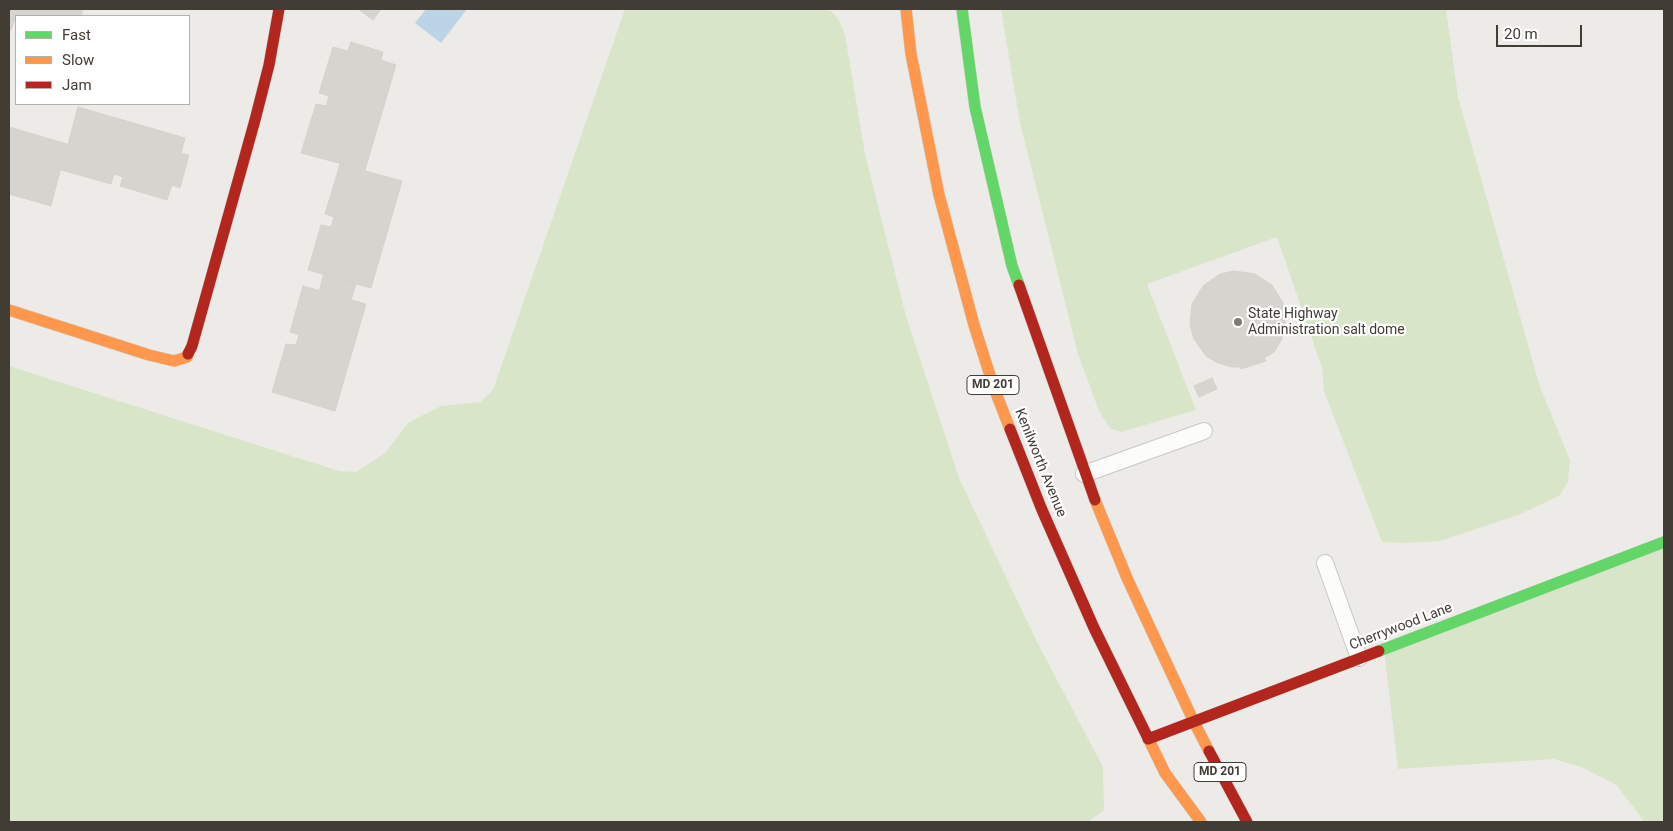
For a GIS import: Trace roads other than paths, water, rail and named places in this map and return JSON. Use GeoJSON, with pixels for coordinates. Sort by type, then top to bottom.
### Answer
{"type":"FeatureCollection","features":[{"type":"Feature","properties":{"kind":"main road"},"geometry":{"type":"LineString","coordinates":[[9,310],[157,357],[174,361],[187,357],[192,346],[255,120],[269,64],[279,9]]}},
{"type":"Feature","properties":{"kind":"main road","name":"Kenilworth Avenue"},"geometry":{"type":"LineString","coordinates":[[906,9],[911,54],[939,195],[974,325],[994,388],[1042,510],[1094,628],[1148,738]]}},
{"type":"Feature","properties":{"kind":"main road","name":"MD 201"},"geometry":{"type":"LineString","coordinates":[[962,9],[975,107],[1012,266],[1084,474],[1127,578],[1194,722],[1247,822]]}},
{"type":"Feature","properties":{"kind":"main road","name":"Cherrywood Lane"},"geometry":{"type":"LineString","coordinates":[[1148,738],[1664,542]]}},
{"type":"Feature","properties":{"kind":"main road","name":"MD 201"},"geometry":{"type":"LineString","coordinates":[[1148,738],[1165,773],[1201,822]]}},
{"type":"Feature","properties":{"kind":"lane"},"geometry":{"type":"LineString","coordinates":[[1084,474],[1204,431]]}},
{"type":"Feature","properties":{"kind":"lane"},"geometry":{"type":"LineString","coordinates":[[1326,563],[1359,658]]}},
{"type":"Feature","properties":{"kind":"water"},"geometry":{"type":"Polygon","coordinates":[[[426,9],[467,9],[441,43],[415,23],[426,9]]]}},
{"type":"Feature","properties":{"kind":"place","name":"State Highway Administration salt dome"},"geometry":{"type":"Point","coordinates":[1238,322]}}]}
